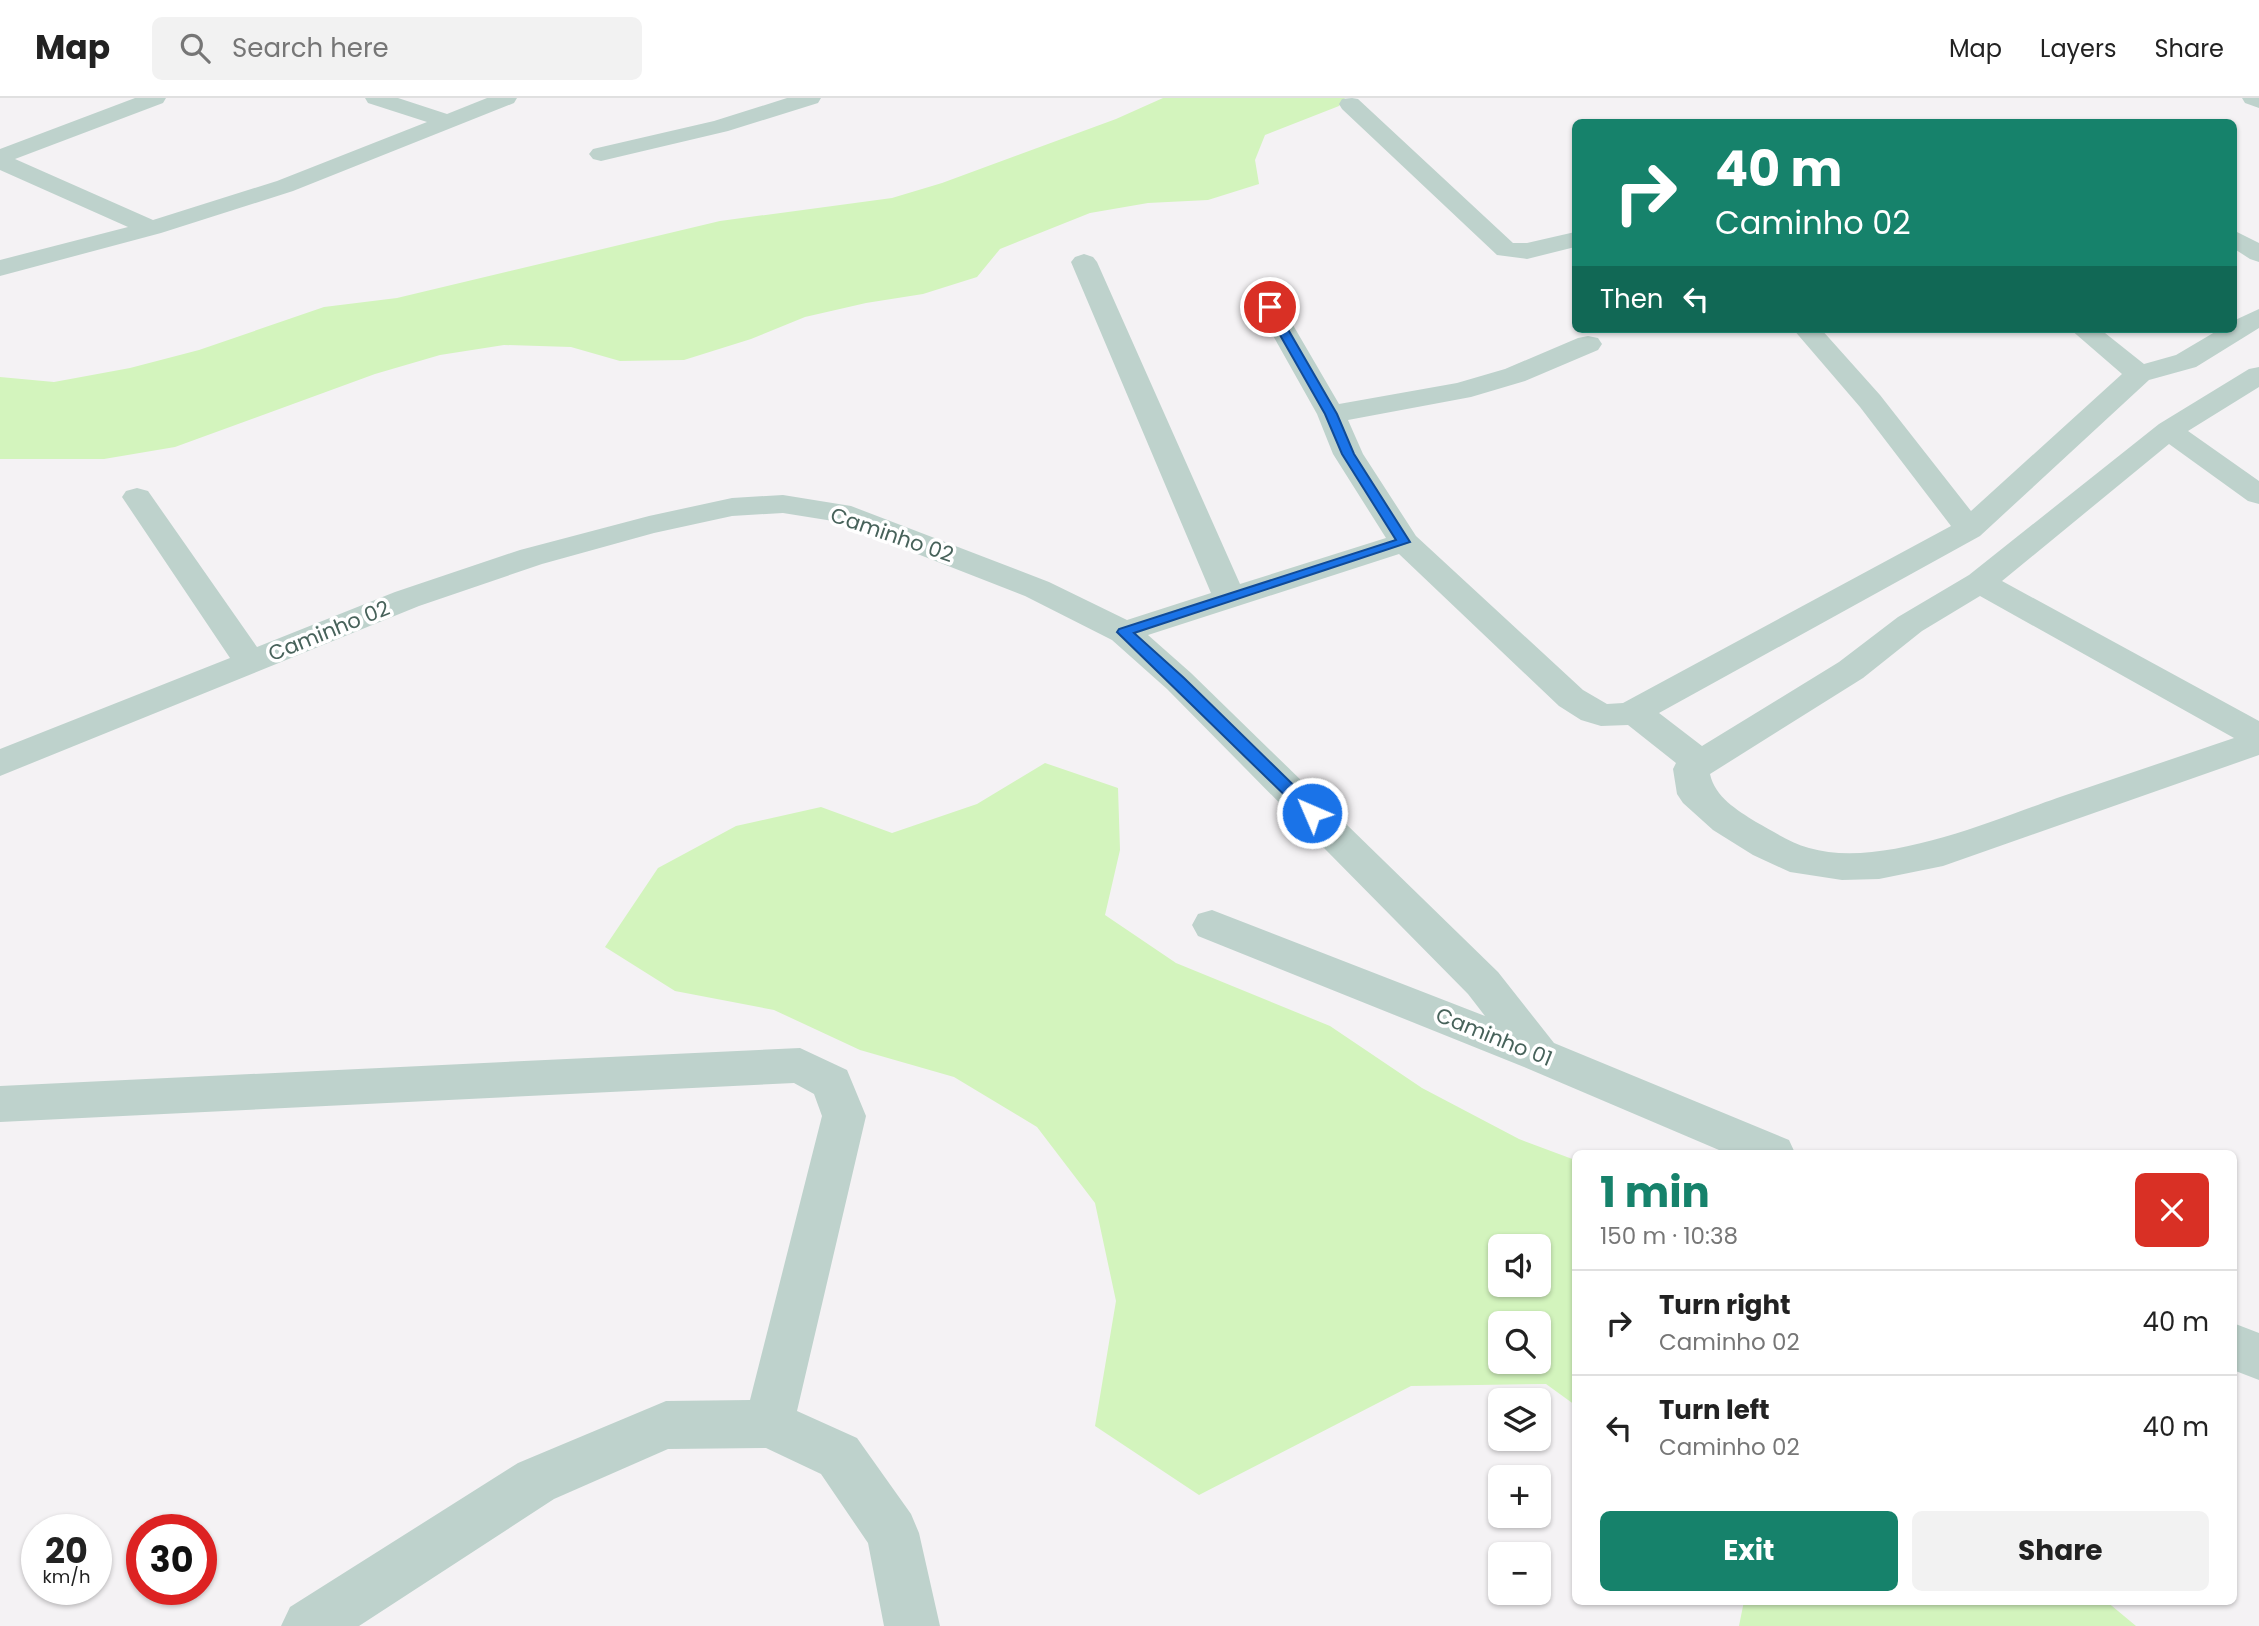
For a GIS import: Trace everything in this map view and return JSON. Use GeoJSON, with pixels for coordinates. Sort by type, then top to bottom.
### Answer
{"type":"FeatureCollection","features":[{"type":"Feature","properties":{"kind":"street"},"geometry":{"type":"LineString","coordinates":[[0,159],[155,98]]}},
{"type":"Feature","properties":{"kind":"street"},"geometry":{"type":"LineString","coordinates":[[376,98],[447,121]]}},
{"type":"Feature","properties":{"kind":"street"},"geometry":{"type":"LineString","coordinates":[[0,268],[152,228],[285,186],[506,98]]}},
{"type":"Feature","properties":{"kind":"street"},"geometry":{"type":"LineString","coordinates":[[601,155],[720,126],[810,98]]}},
{"type":"Feature","properties":{"kind":"street"},"geometry":{"type":"LineString","coordinates":[[2253,98],[2259,101]]}},
{"type":"Feature","properties":{"kind":"street"},"geometry":{"type":"LineString","coordinates":[[1350,104],[1506,250],[1527,251],[1572,240]]}},
{"type":"Feature","properties":{"kind":"street"},"geometry":{"type":"LineString","coordinates":[[0,159],[152,228]]}},
{"type":"Feature","properties":{"kind":"street"},"geometry":{"type":"LineString","coordinates":[[2237,240],[2259,254]]}},
{"type":"Feature","properties":{"kind":"street"},"geometry":{"type":"LineString","coordinates":[[1084,262],[1230,598]]}},
{"type":"Feature","properties":{"kind":"street"},"geometry":{"type":"LineString","coordinates":[[1270,307],[1331,414],[1348,454],[1404,542],[1571,698],[1592,712],[1616,718],[1634,712],[1969,529],[2139,374],[2186,361],[2232,333]]}},
{"type":"Feature","properties":{"kind":"street"},"geometry":{"type":"LineString","coordinates":[[2237,330],[2259,317]]}},
{"type":"Feature","properties":{"kind":"street"},"geometry":{"type":"LineString","coordinates":[[1810,333],[1839,363],[1969,529]]}},
{"type":"Feature","properties":{"kind":"street"},"geometry":{"type":"LineString","coordinates":[[2088,333],[2139,374]]}},
{"type":"Feature","properties":{"kind":"street"},"geometry":{"type":"LineString","coordinates":[[1331,414],[1461,391],[1515,375],[1588,344]]}},
{"type":"Feature","properties":{"kind":"street"},"geometry":{"type":"LineString","coordinates":[[2259,375],[2169,430],[1980,582],[1910,624],[1851,670],[1691,769],[1696,794],[1726,821],[1766,845],[1804,862],[1842,866],[1879,865],[1943,852],[2259,742]]}},
{"type":"Feature","properties":{"kind":"street"},"geometry":{"type":"LineString","coordinates":[[2169,430],[2259,495]]}},
{"type":"Feature","properties":{"kind":"street"},"geometry":{"type":"LineString","coordinates":[[137,498],[251,663]]}},
{"type":"Feature","properties":{"kind":"street","name":"Caminho 02"},"geometry":{"type":"LineString","coordinates":[[0,763],[407,599],[531,557],[732,506],[783,504],[840,513],[1037,589],[1124,632],[1179,681],[1483,983],[1539,1055]]}},
{"type":"Feature","properties":{"kind":"street"},"geometry":{"type":"LineString","coordinates":[[1124,632],[1404,542]]}},
{"type":"Feature","properties":{"kind":"street"},"geometry":{"type":"LineString","coordinates":[[1980,582],[2259,736]]}},
{"type":"Feature","properties":{"kind":"street"},"geometry":{"type":"LineString","coordinates":[[1634,712],[1700,763]]}},
{"type":"Feature","properties":{"kind":"street","name":"Caminho 01"},"geometry":{"type":"LineString","coordinates":[[1212,925],[1539,1055],[1766,1150]]}},
{"type":"Feature","properties":{"kind":"street"},"geometry":{"type":"LineString","coordinates":[[0,1104],[800,1065],[832,1083],[844,1116],[769,1424]]}},
{"type":"Feature","properties":{"kind":"street"},"geometry":{"type":"LineString","coordinates":[[2237,1348],[2259,1357]]}},
{"type":"Feature","properties":{"kind":"street"},"geometry":{"type":"LineString","coordinates":[[309,1626],[536,1481],[666,1426],[769,1424],[839,1456],[891,1534],[912,1626]]}},
{"type":"Feature","properties":{"kind":"green space"},"geometry":{"type":"Polygon","coordinates":[[[1163,98],[1345,98],[1339,106],[1265,135],[1255,160],[1259,184],[1208,200],[1148,203],[1090,213],[1000,249],[977,277],[923,294],[805,317],[751,339],[684,360],[620,361],[571,347],[504,345],[440,355],[375,374],[175,447],[104,459],[0,459],[0,377],[54,382],[130,368],[199,350],[324,307],[397,298],[720,221],[892,198],[942,183],[1116,119],[1163,98]]]}},
{"type":"Feature","properties":{"kind":"green space"},"geometry":{"type":"Polygon","coordinates":[[[1045,763],[1118,788],[1120,850],[1105,915],[1176,963],[1330,1026],[1422,1088],[1519,1139],[1572,1159],[1572,1403],[1546,1384],[1411,1386],[1199,1495],[1095,1426],[1116,1301],[1095,1203],[1037,1127],[954,1077],[860,1050],[774,1010],[675,991],[605,947],[658,868],[736,826],[821,807],[892,833],[977,804],[1045,763]]]}},
{"type":"Feature","properties":{"kind":"green space"},"geometry":{"type":"Polygon","coordinates":[[[1743,1605],[2111,1605],[2136,1626],[1739,1626],[1743,1605]]]}},
{"type":"Feature","properties":{"kind":"route"},"geometry":{"type":"LineString","coordinates":[[1270,307],[1331,414],[1348,454],[1404,542],[1124,632],[1179,681],[1312,813]]}}]}
